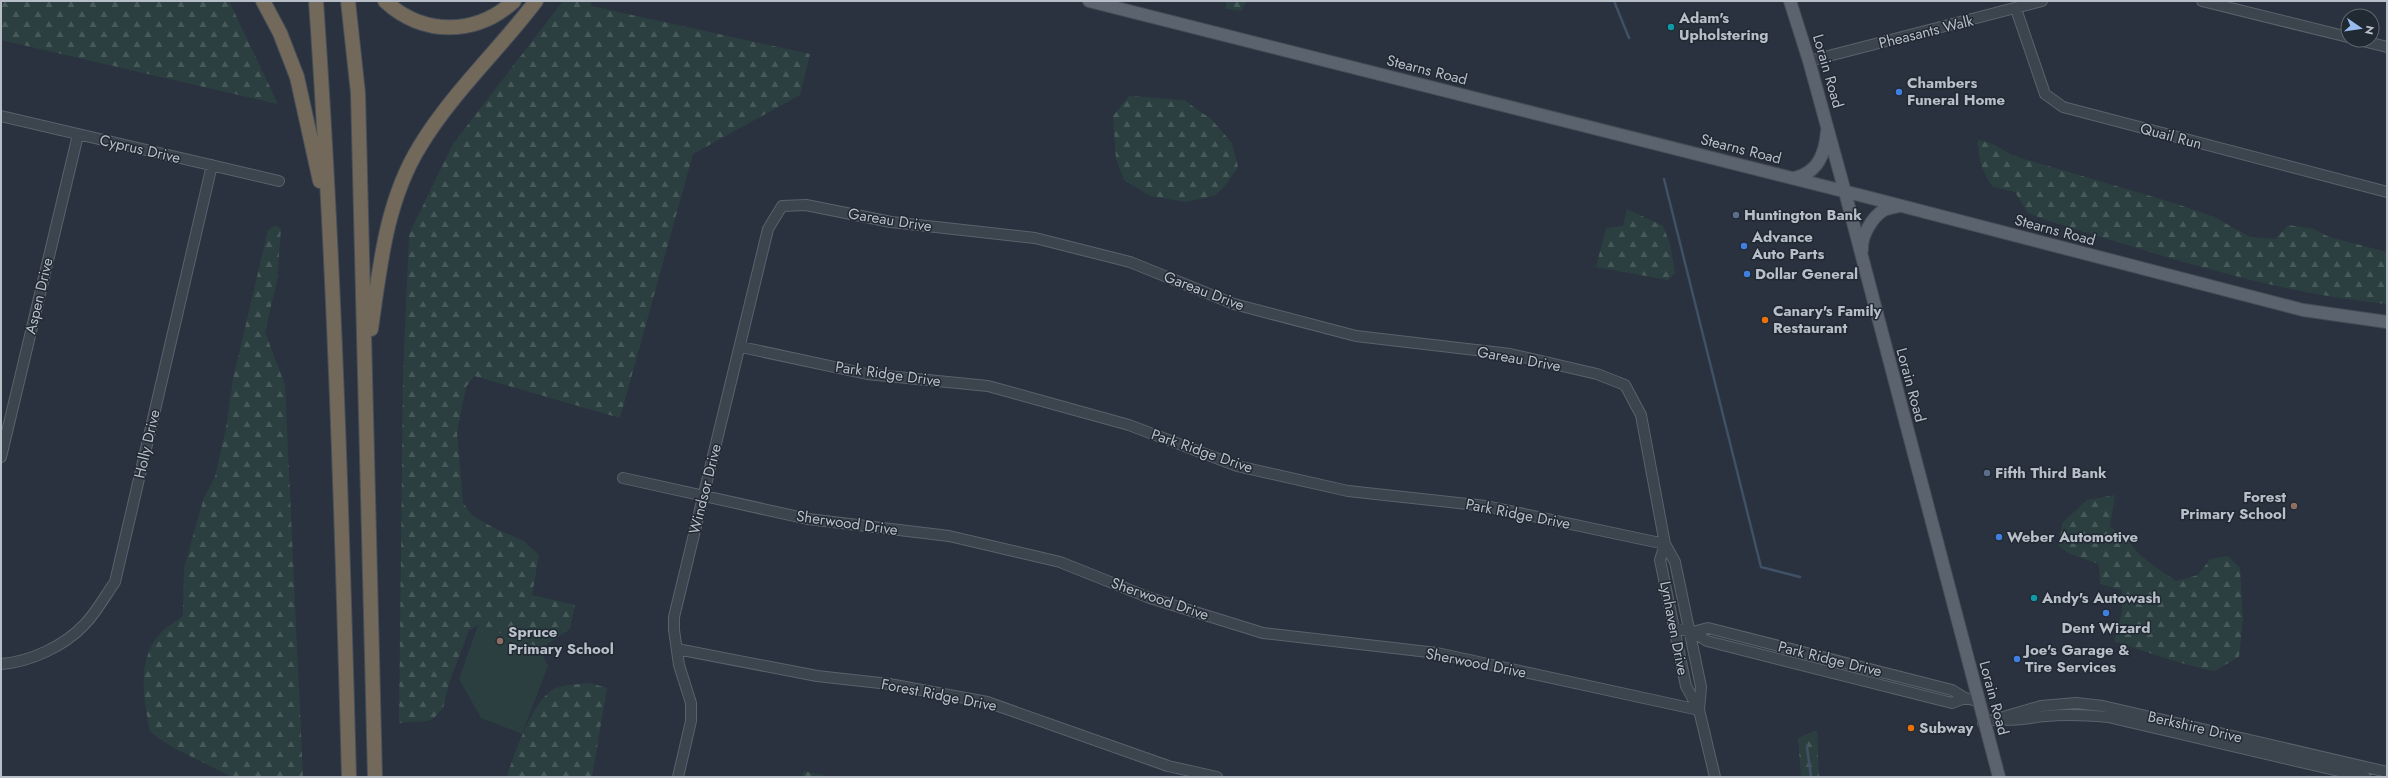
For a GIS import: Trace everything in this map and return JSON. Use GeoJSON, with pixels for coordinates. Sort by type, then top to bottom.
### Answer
{"type":"FeatureCollection","features":[{"type":"Feature","properties":{"kind":"highway"},"geometry":{"type":"LineString","coordinates":[[263,1],[280,32],[297,77],[309,125],[330,232]]}},
{"type":"Feature","properties":{"kind":"highway"},"geometry":{"type":"LineString","coordinates":[[316,1],[330,232],[344,564],[349,777]]}},
{"type":"Feature","properties":{"kind":"highway"},"geometry":{"type":"LineString","coordinates":[[348,1],[358,93],[375,777]]}},
{"type":"Feature","properties":{"kind":"highway"},"geometry":{"type":"LineString","coordinates":[[385,1],[395,10],[418,23],[444,29],[474,24],[505,9],[514,1]]}},
{"type":"Feature","properties":{"kind":"highway"},"geometry":{"type":"LineString","coordinates":[[365,377],[379,272],[389,220],[407,170],[420,146],[438,119],[536,1]]}},
{"type":"Feature","properties":{"kind":"main road","name":"Stearns Road"},"geometry":{"type":"LineString","coordinates":[[1089,1],[1845,192],[2303,310],[2387,322]]}},
{"type":"Feature","properties":{"kind":"main road","name":"Lorain Road"},"geometry":{"type":"LineString","coordinates":[[1790,1],[1809,61],[1845,192],[1977,701],[1999,777]]}},
{"type":"Feature","properties":{"kind":"main road"},"geometry":{"type":"LineString","coordinates":[[1793,179],[1806,176],[1812,171],[1820,158],[1826,142],[1827,126]]}},
{"type":"Feature","properties":{"kind":"main road"},"geometry":{"type":"LineString","coordinates":[[1862,257],[1861,245],[1866,232],[1873,221],[1884,210],[1899,206]]}},
{"type":"Feature","properties":{"kind":"street","name":"Pheasants Walk"},"geometry":{"type":"LineString","coordinates":[[1809,61],[2016,9],[2042,1]]}},
{"type":"Feature","properties":{"kind":"street"},"geometry":{"type":"LineString","coordinates":[[2202,1],[2340,35]]}},
{"type":"Feature","properties":{"kind":"street","name":"Quail Run"},"geometry":{"type":"LineString","coordinates":[[2016,9],[2045,94],[2063,107],[2387,192]]}},
{"type":"Feature","properties":{"kind":"street","name":"Cyprus Drive"},"geometry":{"type":"LineString","coordinates":[[1,116],[278,181]]}},
{"type":"Feature","properties":{"kind":"street","name":"Aspen Drive"},"geometry":{"type":"LineString","coordinates":[[1,456],[78,135]]}},
{"type":"Feature","properties":{"kind":"street","name":"Holly Drive"},"geometry":{"type":"LineString","coordinates":[[1,666],[50,650],[84,625],[115,582],[212,165]]}},
{"type":"Feature","properties":{"kind":"street","name":"Gareau Drive"},"geometry":{"type":"LineString","coordinates":[[782,206],[806,205],[891,222],[1035,238],[1130,262],[1234,304],[1356,336],[1510,354],[1597,374],[1625,385]]}},
{"type":"Feature","properties":{"kind":"street","name":"Windsor Drive"},"geometry":{"type":"LineString","coordinates":[[678,777],[691,715],[691,703],[679,665],[674,630],[674,617],[702,496],[741,347],[768,229],[782,206]]}},
{"type":"Feature","properties":{"kind":"street","name":"Park Ridge Drive"},"geometry":{"type":"LineString","coordinates":[[741,347],[867,374],[988,386],[1129,425],[1237,466],[1348,491],[1486,506],[1665,544]]}},
{"type":"Feature","properties":{"kind":"street","name":"Lynhaven Drive"},"geometry":{"type":"LineString","coordinates":[[1625,385],[1642,415],[1665,544],[1674,562],[1691,632],[1701,687],[1700,710],[1715,777]]}},
{"type":"Feature","properties":{"kind":"street","name":"Sherwood Drive"},"geometry":{"type":"LineString","coordinates":[[623,478],[808,519],[949,536],[1060,562],[1150,598],[1263,633],[1437,653],[1700,710]]}},
{"type":"Feature","properties":{"kind":"street","name":"Lynhaven Drive"},"geometry":{"type":"LineString","coordinates":[[1665,544],[1660,560],[1686,686],[1700,710]]}},
{"type":"Feature","properties":{"kind":"street","name":"Park Ridge Drive"},"geometry":{"type":"LineString","coordinates":[[1674,628],[1691,632],[1708,628],[1952,690],[1965,698],[1977,701]]}},
{"type":"Feature","properties":{"kind":"street","name":"Forest Ridge Drive"},"geometry":{"type":"LineString","coordinates":[[677,649],[817,676],[889,684],[987,702],[1168,766],[1217,777]]}},
{"type":"Feature","properties":{"kind":"street","name":"Berkshire Drive"},"geometry":{"type":"LineString","coordinates":[[1983,723],[2002,719],[2012,713],[2044,711],[2076,703],[2111,713],[2305,758],[2387,772]]}},
{"type":"Feature","properties":{"kind":"street","name":"Berkshire Drive"},"geometry":{"type":"LineString","coordinates":[[2305,758],[2365,777]]}},
{"type":"Feature","properties":{"kind":"green space"},"geometry":{"type":"Polygon","coordinates":[[[1,1],[229,1],[278,104],[1,40],[1,1]]]}},
{"type":"Feature","properties":{"kind":"green space"},"geometry":{"type":"Polygon","coordinates":[[[563,1],[592,1],[591,6],[810,54],[800,95],[693,154],[620,418],[474,376],[466,387],[457,432],[463,503],[473,516],[494,528],[524,541],[539,555],[532,595],[575,605],[570,629],[546,645],[539,647],[478,625],[469,630],[449,683],[443,708],[434,718],[428,721],[399,723],[403,377],[409,234],[453,144],[563,1]]]}},
{"type":"Feature","properties":{"kind":"green space"},"geometry":{"type":"Polygon","coordinates":[[[1226,1],[1247,1],[1241,11],[1226,9],[1226,1]]]}},
{"type":"Feature","properties":{"kind":"green space"},"geometry":{"type":"Polygon","coordinates":[[[1129,96],[1184,100],[1211,119],[1232,143],[1238,167],[1224,187],[1214,196],[1186,202],[1150,196],[1124,180],[1116,159],[1113,116],[1129,96]]]}},
{"type":"Feature","properties":{"kind":"green space"},"geometry":{"type":"Polygon","coordinates":[[[1978,140],[1991,143],[2014,156],[2174,203],[2214,217],[2250,237],[2276,239],[2288,225],[2314,229],[2329,237],[2387,252],[2387,304],[2344,299],[2257,282],[2172,259],[2028,213],[2015,192],[1993,187],[1981,165],[1978,140]]]}},
{"type":"Feature","properties":{"kind":"green space"},"geometry":{"type":"Polygon","coordinates":[[[1627,209],[1663,226],[1670,244],[1675,273],[1668,280],[1596,267],[1606,228],[1623,226],[1627,209]]]}},
{"type":"Feature","properties":{"kind":"green space"},"geometry":{"type":"Polygon","coordinates":[[[276,225],[281,229],[277,281],[265,332],[285,385],[303,777],[232,777],[172,747],[150,732],[144,694],[144,669],[152,646],[161,632],[183,616],[184,568],[204,497],[215,477],[226,428],[233,379],[268,230],[276,225]]]}},
{"type":"Feature","properties":{"kind":"green space"},"geometry":{"type":"Polygon","coordinates":[[[2115,495],[2110,527],[2125,537],[2138,553],[2176,581],[2198,575],[2210,559],[2228,556],[2240,568],[2243,619],[2239,657],[2214,671],[2176,661],[2114,641],[2122,612],[2122,590],[2100,584],[2099,564],[2070,554],[2059,546],[2062,523],[2087,500],[2115,495]]]}},
{"type":"Feature","properties":{"kind":"green space"},"geometry":{"type":"Polygon","coordinates":[[[478,625],[539,647],[548,666],[522,734],[481,718],[459,679],[478,625]]]}},
{"type":"Feature","properties":{"kind":"green space"},"geometry":{"type":"Polygon","coordinates":[[[590,683],[607,688],[592,777],[508,777],[508,772],[522,737],[534,711],[542,700],[550,692],[559,687],[590,683]]]}},
{"type":"Feature","properties":{"kind":"green space"},"geometry":{"type":"Polygon","coordinates":[[[1817,730],[1819,777],[1801,777],[1798,738],[1817,730]]]}},
{"type":"Feature","properties":{"kind":"green space"},"geometry":{"type":"Polygon","coordinates":[[[804,771],[832,777],[802,777],[804,771]]]}},
{"type":"Feature","properties":{"kind":"waterway"},"geometry":{"type":"LineString","coordinates":[[1614,1],[1629,38]]}},
{"type":"Feature","properties":{"kind":"waterway"},"geometry":{"type":"LineString","coordinates":[[1664,179],[1761,567],[1800,577]]}},
{"type":"Feature","properties":{"kind":"waterway"},"geometry":{"type":"LineString","coordinates":[[1807,747],[1811,777]]}},
{"type":"Feature","properties":{"kind":"place","name":"Adam's Upholstering"},"geometry":{"type":"Point","coordinates":[1671,27]}},
{"type":"Feature","properties":{"kind":"place","name":"Chambers Funeral Home"},"geometry":{"type":"Point","coordinates":[1899,92]}},
{"type":"Feature","properties":{"kind":"place","name":"Huntington Bank"},"geometry":{"type":"Point","coordinates":[1736,215]}},
{"type":"Feature","properties":{"kind":"place","name":"Advance Auto Parts"},"geometry":{"type":"Point","coordinates":[1744,246]}},
{"type":"Feature","properties":{"kind":"place","name":"Dollar General"},"geometry":{"type":"Point","coordinates":[1747,274]}},
{"type":"Feature","properties":{"kind":"place","name":"Canary's Family Restaurant"},"geometry":{"type":"Point","coordinates":[1765,320]}},
{"type":"Feature","properties":{"kind":"place","name":"Fifth Third Bank"},"geometry":{"type":"Point","coordinates":[1987,473]}},
{"type":"Feature","properties":{"kind":"place","name":"Forest Primary School"},"geometry":{"type":"Point","coordinates":[2294,506]}},
{"type":"Feature","properties":{"kind":"place","name":"Weber Automotive"},"geometry":{"type":"Point","coordinates":[1999,537]}},
{"type":"Feature","properties":{"kind":"place","name":"Andy's Autowash"},"geometry":{"type":"Point","coordinates":[2034,598]}},
{"type":"Feature","properties":{"kind":"place","name":"Dent Wizard"},"geometry":{"type":"Point","coordinates":[2106,613]}},
{"type":"Feature","properties":{"kind":"place","name":"Spruce Primary School"},"geometry":{"type":"Point","coordinates":[500,641]}},
{"type":"Feature","properties":{"kind":"place","name":"Joe's Garage & Tire Services"},"geometry":{"type":"Point","coordinates":[2017,659]}},
{"type":"Feature","properties":{"kind":"place","name":"Subway"},"geometry":{"type":"Point","coordinates":[1911,728]}}]}
